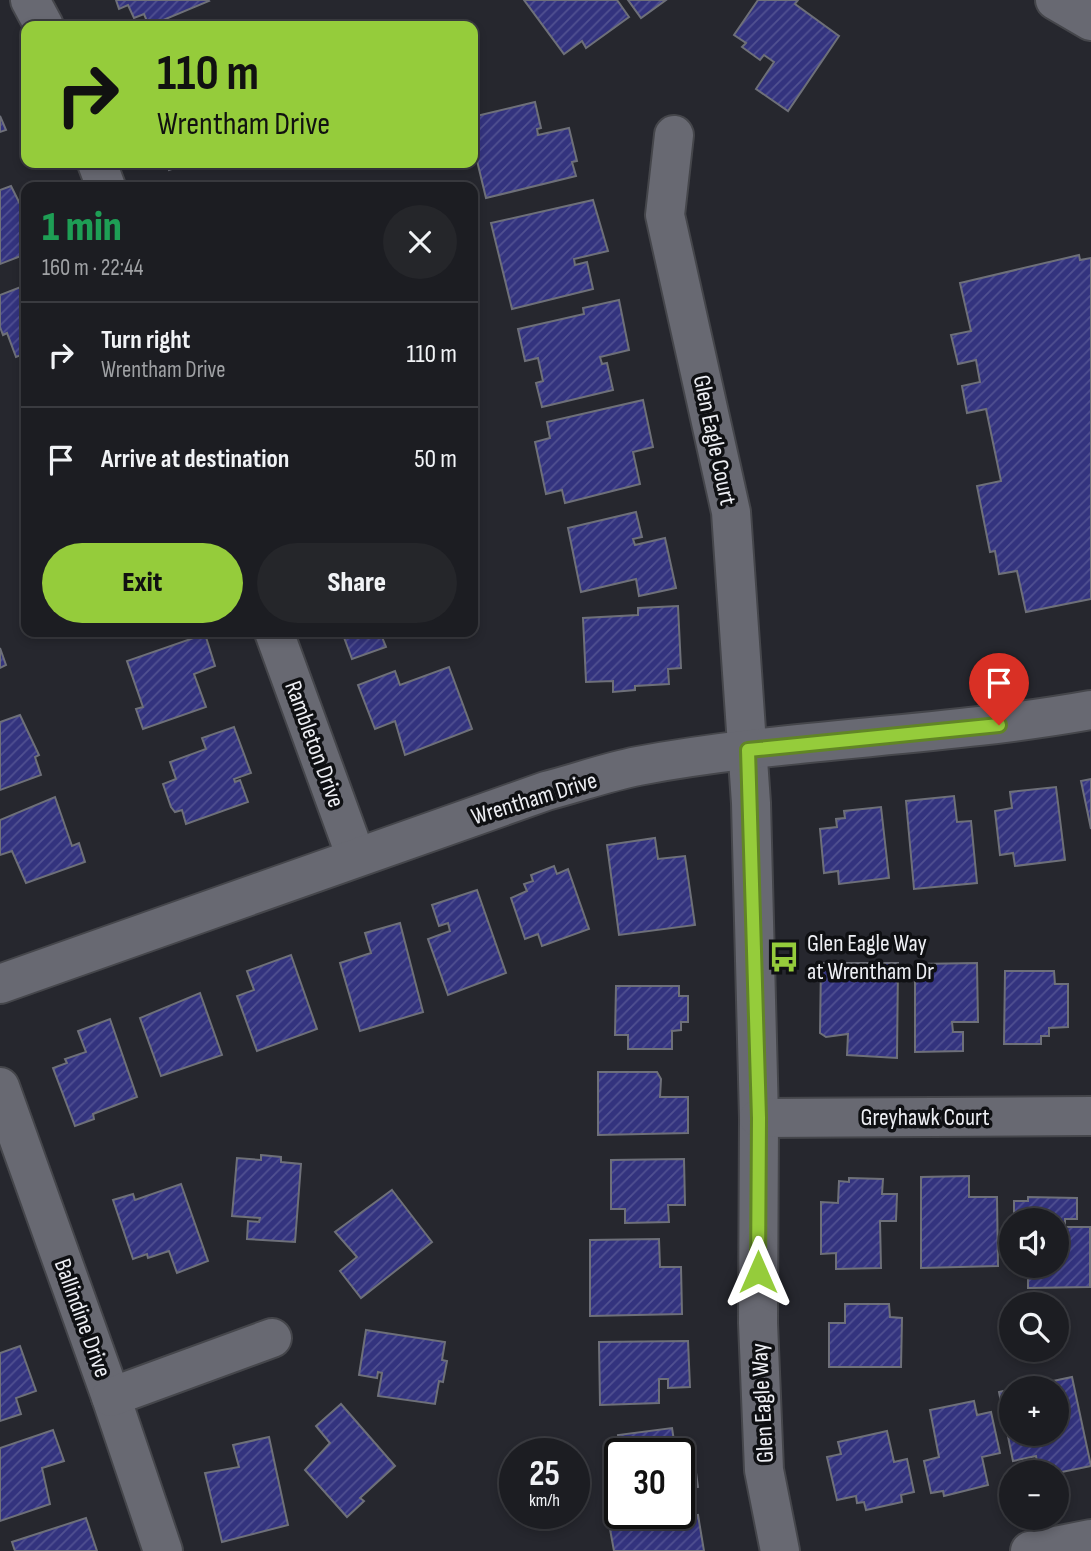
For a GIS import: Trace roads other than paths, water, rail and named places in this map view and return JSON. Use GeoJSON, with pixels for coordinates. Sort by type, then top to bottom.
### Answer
{"type":"FeatureCollection","features":[{"type":"Feature","properties":{"kind":"street"},"geometry":{"type":"LineString","coordinates":[[30,0],[41,21]]}},
{"type":"Feature","properties":{"kind":"street"},"geometry":{"type":"LineString","coordinates":[[1055,0],[1091,20]]}},
{"type":"Feature","properties":{"kind":"street","name":"Glen Eagle Court"},"geometry":{"type":"LineString","coordinates":[[674,135],[665,215],[731,512],[748,750]]}},
{"type":"Feature","properties":{"kind":"street","name":"Rambleton Drive"},"geometry":{"type":"LineString","coordinates":[[276,637],[356,857]]}},
{"type":"Feature","properties":{"kind":"street","name":"Wrentham Drive"},"geometry":{"type":"LineString","coordinates":[[0,984],[546,791],[637,767],[748,750],[986,726],[1091,710]]}},
{"type":"Feature","properties":{"kind":"street","name":"Glen Eagle Way"},"geometry":{"type":"LineString","coordinates":[[748,750],[759,1118],[758,1323],[764,1457],[780,1551]]}},
{"type":"Feature","properties":{"kind":"street","name":"Ballindine Drive"},"geometry":{"type":"LineString","coordinates":[[0,1087],[111,1396],[163,1551]]}},
{"type":"Feature","properties":{"kind":"street","name":"Greyhawk Court"},"geometry":{"type":"LineString","coordinates":[[759,1118],[1091,1116]]}},
{"type":"Feature","properties":{"kind":"street"},"geometry":{"type":"LineString","coordinates":[[111,1396],[272,1338]]}},
{"type":"Feature","properties":{"kind":"street"},"geometry":{"type":"LineString","coordinates":[[1030,1551],[1091,1539]]}},
{"type":"Feature","properties":{"kind":"place","name":"Glen Eagle Way at Wrentham Dr"},"geometry":{"type":"Point","coordinates":[784,957]}}]}
